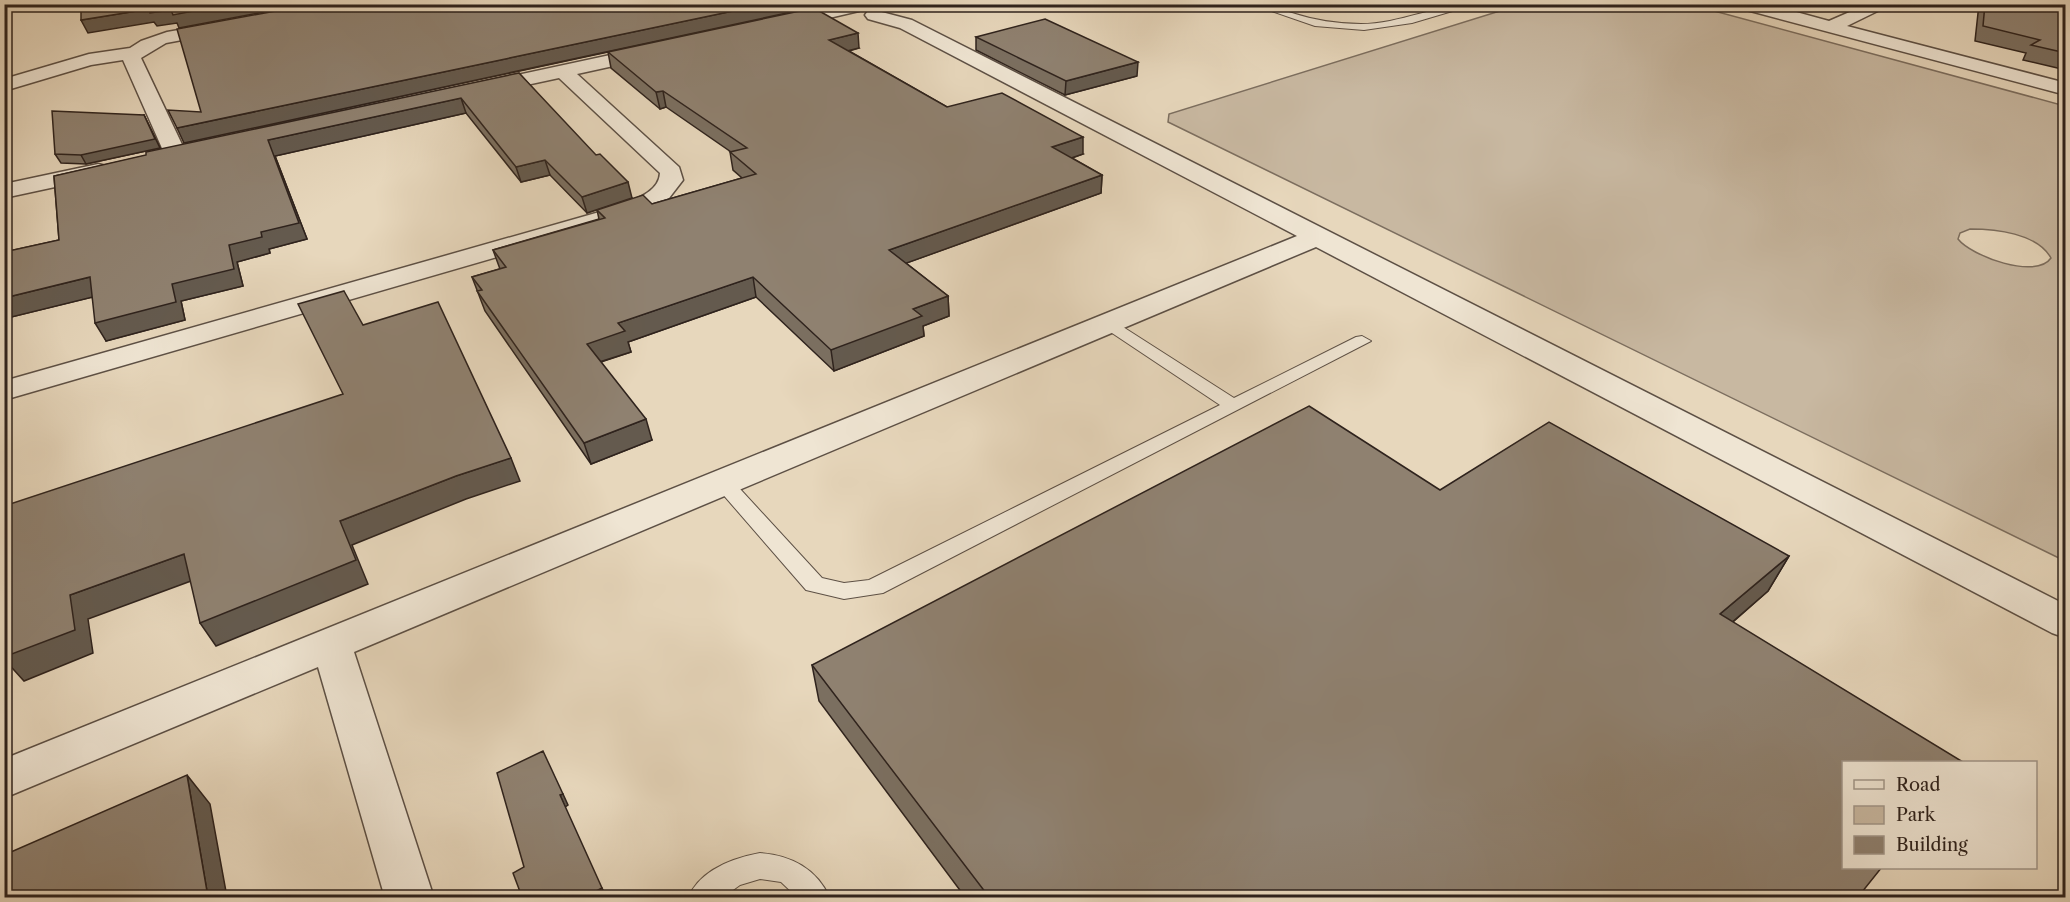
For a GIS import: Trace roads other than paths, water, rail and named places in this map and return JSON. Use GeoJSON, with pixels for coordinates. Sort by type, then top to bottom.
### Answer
{"type":"FeatureCollection","features":[{"type":"Feature","properties":{"kind":"street"},"geometry":{"type":"LineString","coordinates":[[1745,4],[2066,89]]}},
{"type":"Feature","properties":{"kind":"street"},"geometry":{"type":"LineString","coordinates":[[1829,27],[1877,7]]}},
{"type":"Feature","properties":{"kind":"street"},"geometry":{"type":"LineString","coordinates":[[766,27],[861,10],[901,13],[1317,237],[2066,623]]}},
{"type":"Feature","properties":{"kind":"street"},"geometry":{"type":"LineString","coordinates":[[4,85],[89,60],[133,53],[168,37],[241,24]]}},
{"type":"Feature","properties":{"kind":"street"},"geometry":{"type":"LineString","coordinates":[[460,93],[676,47]]}},
{"type":"Feature","properties":{"kind":"street"},"geometry":{"type":"LineString","coordinates":[[133,53],[130,58],[176,154]]}},
{"type":"Feature","properties":{"kind":"street"},"geometry":{"type":"LineString","coordinates":[[4,391],[626,212],[658,197],[671,180],[670,172],[665,165],[563,71]]}},
{"type":"Feature","properties":{"kind":"street"},"geometry":{"type":"LineString","coordinates":[[153,159],[198,150]]}},
{"type":"Feature","properties":{"kind":"street"},"geometry":{"type":"LineString","coordinates":[[4,191],[118,167]]}},
{"type":"Feature","properties":{"kind":"street"},"geometry":{"type":"LineString","coordinates":[[4,779],[1317,237]]}},
{"type":"Feature","properties":{"kind":"street"},"geometry":{"type":"LineString","coordinates":[[331,644],[410,897]]}},
{"type":"Feature","properties":{"kind":"lane"},"geometry":{"type":"LineString","coordinates":[[1256,4],[1309,23],[1364,29],[1396,25],[1471,4]]}},
{"type":"Feature","properties":{"kind":"lane"},"geometry":{"type":"LineString","coordinates":[[1847,4],[1877,7]]}},
{"type":"Feature","properties":{"kind":"lane"},"geometry":{"type":"LineString","coordinates":[[1109,323],[1233,406]]}},
{"type":"Feature","properties":{"kind":"lane"},"geometry":{"type":"LineString","coordinates":[[723,483],[814,584],[827,589],[859,591],[875,587],[1362,341]]}},
{"type":"Feature","properties":{"kind":"lane"},"geometry":{"type":"LineString","coordinates":[[702,897],[714,884],[737,870],[763,865],[788,869],[807,883],[816,897]]}}]}
